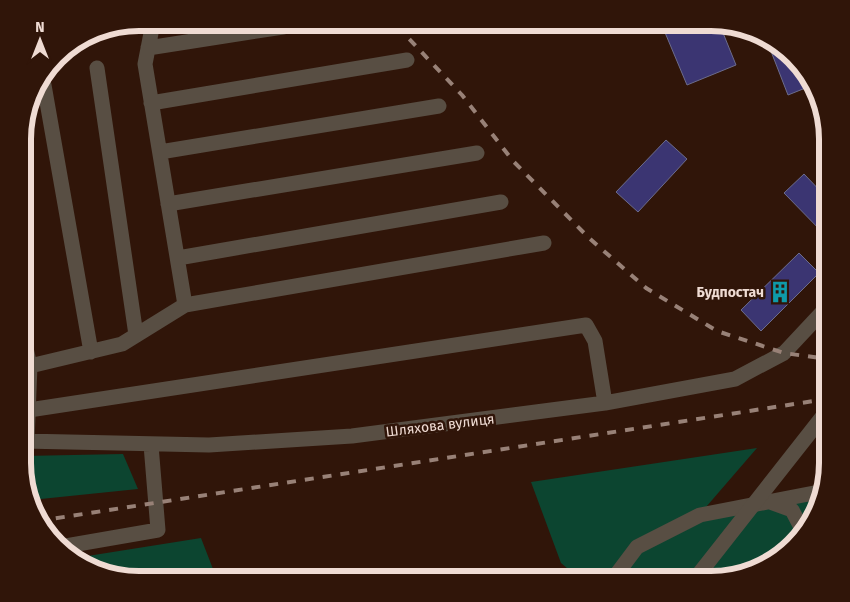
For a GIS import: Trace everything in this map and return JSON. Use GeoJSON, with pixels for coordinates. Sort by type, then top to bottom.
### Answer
{"type":"FeatureCollection","features":[{"type":"Feature","properties":{"kind":"street"},"geometry":{"type":"LineString","coordinates":[[151,31],[145,64],[185,305]]}},
{"type":"Feature","properties":{"kind":"street"},"geometry":{"type":"LineString","coordinates":[[148,48],[257,31]]}},
{"type":"Feature","properties":{"kind":"street"},"geometry":{"type":"LineString","coordinates":[[151,103],[407,60]]}},
{"type":"Feature","properties":{"kind":"street"},"geometry":{"type":"LineString","coordinates":[[97,68],[136,335]]}},
{"type":"Feature","properties":{"kind":"street"},"geometry":{"type":"LineString","coordinates":[[44,87],[91,352]]}},
{"type":"Feature","properties":{"kind":"street"},"geometry":{"type":"LineString","coordinates":[[160,152],[439,106]]}},
{"type":"Feature","properties":{"kind":"street"},"geometry":{"type":"LineString","coordinates":[[168,204],[477,153]]}},
{"type":"Feature","properties":{"kind":"street"},"geometry":{"type":"LineString","coordinates":[[178,258],[501,202]]}},
{"type":"Feature","properties":{"kind":"street"},"geometry":{"type":"LineString","coordinates":[[31,366],[122,344],[185,305],[544,243]]}},
{"type":"Feature","properties":{"kind":"street","name":"Шляхова вулиця"},"geometry":{"type":"LineString","coordinates":[[31,441],[209,445],[352,436],[605,403],[735,379],[784,353],[819,315]]}},
{"type":"Feature","properties":{"kind":"street"},"geometry":{"type":"LineString","coordinates":[[31,410],[586,325],[595,341],[605,403]]}},
{"type":"Feature","properties":{"kind":"street"},"geometry":{"type":"LineString","coordinates":[[702,571],[819,421]]}},
{"type":"Feature","properties":{"kind":"street"},"geometry":{"type":"LineString","coordinates":[[69,545],[158,530],[151,445]]}},
{"type":"Feature","properties":{"kind":"street"},"geometry":{"type":"LineString","coordinates":[[620,571],[637,547],[700,515],[814,493]]}},
{"type":"Feature","properties":{"kind":"street"},"geometry":{"type":"LineString","coordinates":[[768,502],[792,510],[799,524]]}},
{"type":"Feature","properties":{"kind":"green space"},"geometry":{"type":"Polygon","coordinates":[[[757,448],[700,514],[814,493],[808,511],[787,539],[771,553],[746,565],[718,571],[570,571],[561,563],[531,482],[757,448]]]}},
{"type":"Feature","properties":{"kind":"green space"},"geometry":{"type":"Polygon","coordinates":[[[123,454],[138,489],[38,499],[33,484],[31,456],[123,454]]]}},
{"type":"Feature","properties":{"kind":"green space"},"geometry":{"type":"Polygon","coordinates":[[[201,538],[213,569],[203,571],[132,571],[104,565],[86,556],[201,538]]]}},
{"type":"Feature","properties":{"kind":"building"},"geometry":{"type":"Polygon","coordinates":[[[664,31],[722,32],[736,65],[687,85],[664,31]]]}},
{"type":"Feature","properties":{"kind":"building"},"geometry":{"type":"Polygon","coordinates":[[[770,50],[787,63],[806,88],[788,95],[770,50]]]}},
{"type":"Feature","properties":{"kind":"building"},"geometry":{"type":"Polygon","coordinates":[[[666,140],[687,159],[638,212],[616,192],[666,140]]]}},
{"type":"Feature","properties":{"kind":"building"},"geometry":{"type":"Polygon","coordinates":[[[804,174],[819,190],[819,229],[784,193],[804,174]]]}},
{"type":"Feature","properties":{"kind":"building","name":"Будпостач"},"geometry":{"type":"Polygon","coordinates":[[[799,253],[819,273],[761,331],[741,310],[799,253]]]}},
{"type":"Feature","properties":{"kind":"railway"},"geometry":{"type":"LineString","coordinates":[[402,31],[462,95],[513,161],[589,238],[646,288],[717,331],[784,353],[819,358]]}},
{"type":"Feature","properties":{"kind":"railway"},"geometry":{"type":"LineString","coordinates":[[47,520],[819,400]]}},
{"type":"Feature","properties":{"kind":"place","name":"Будпостач"},"geometry":{"type":"Point","coordinates":[780,292]}}]}
